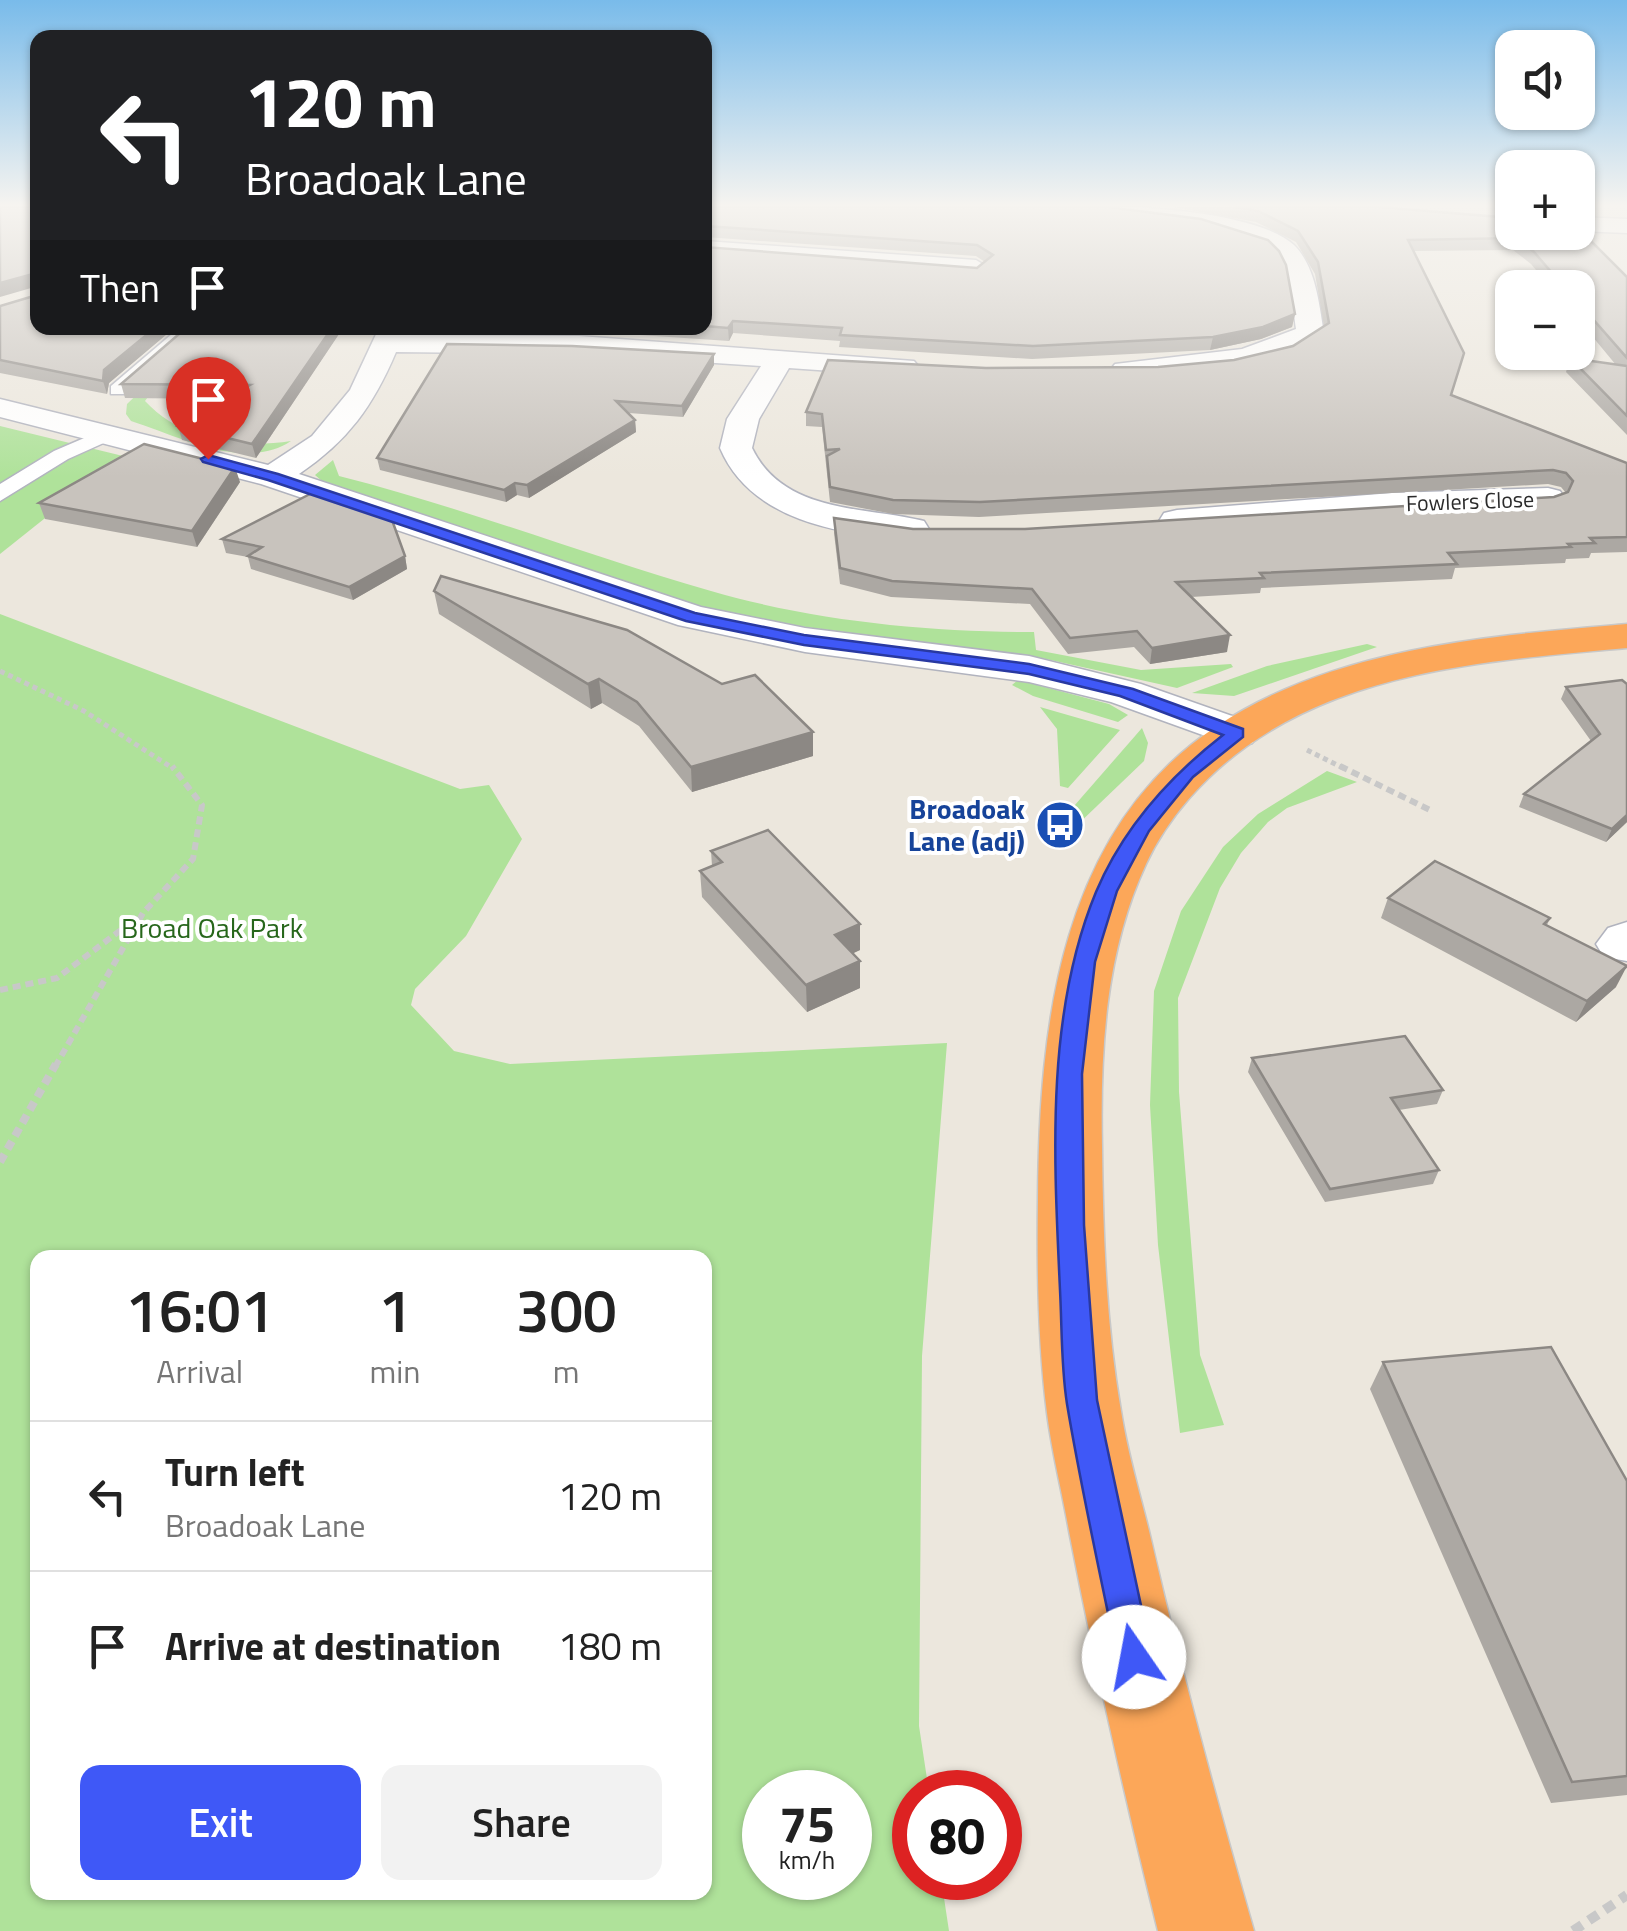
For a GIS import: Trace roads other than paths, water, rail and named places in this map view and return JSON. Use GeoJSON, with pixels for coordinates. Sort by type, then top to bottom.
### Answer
{"type":"FeatureCollection","features":[{"type":"Feature","properties":{"kind":"highway"},"geometry":{"type":"LineString","coordinates":[[1206,1931],[1142,1694],[1082,1400],[1071,1225],[1070,1074],[1084,962],[1107,891],[1140,829],[1186,773],[1244,729],[1337,686],[1403,666],[1478,651],[1627,636]]}},
{"type":"Feature","properties":{"kind":"street"},"geometry":{"type":"LineString","coordinates":[[1100,372],[1178,366],[1286,346],[1310,333],[1305,297]]}},
{"type":"Feature","properties":{"kind":"street"},"geometry":{"type":"LineString","coordinates":[[273,477],[324,443],[364,392],[388,335],[924,369]]}},
{"type":"Feature","properties":{"kind":"street"},"geometry":{"type":"LineString","coordinates":[[781,357],[743,419],[736,448],[750,474],[792,503],[830,516],[884,528],[946,530]]}},
{"type":"Feature","properties":{"kind":"street"},"geometry":{"type":"LineString","coordinates":[[0,408],[96,429],[273,477],[692,617],[804,640],[1029,669],[1126,692],[1244,729]]}},
{"type":"Feature","properties":{"kind":"street","name":"Fowlers Close"},"geometry":{"type":"LineString","coordinates":[[1149,523],[1548,498]]}},
{"type":"Feature","properties":{"kind":"lane"},"geometry":{"type":"LineString","coordinates":[[118,390],[181,335]]}},
{"type":"Feature","properties":{"kind":"lane"},"geometry":{"type":"LineString","coordinates":[[0,494],[96,429]]}},
{"type":"Feature","properties":{"kind":"place","name":"Broadoak Lane (adj)"},"geometry":{"type":"Point","coordinates":[1060,825]}},
{"type":"Feature","properties":{"kind":"park label","name":"Broad Oak Park"},"geometry":{"type":"Point","coordinates":[212,928]}}]}
